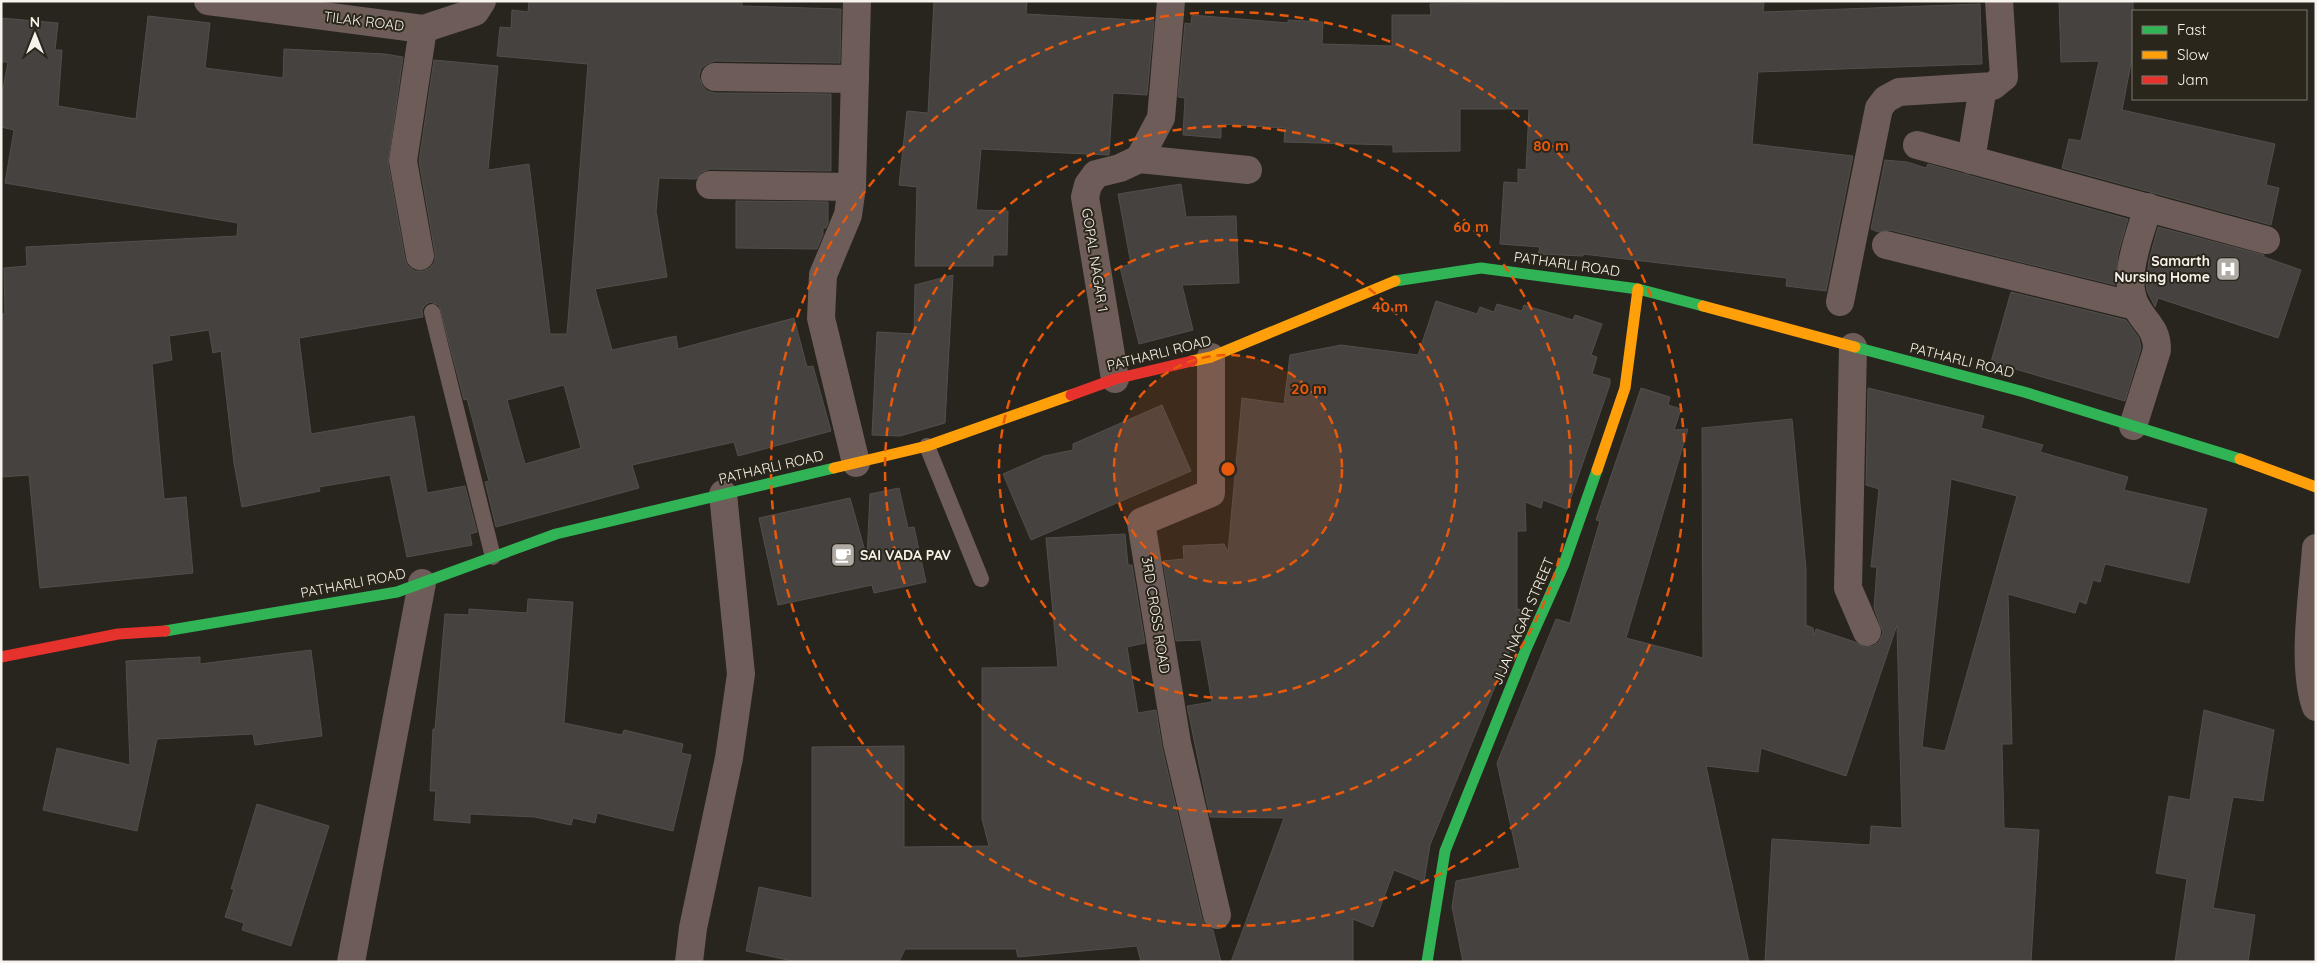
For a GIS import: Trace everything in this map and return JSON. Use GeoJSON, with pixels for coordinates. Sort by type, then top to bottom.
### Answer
{"type":"FeatureCollection","features":[{"type":"Feature","properties":{"kind":"street","name":"TILAK ROAD"},"geometry":{"type":"LineString","coordinates":[[208,1],[423,28],[475,12],[482,1]]}},
{"type":"Feature","properties":{"kind":"street"},"geometry":{"type":"LineString","coordinates":[[856,463],[821,318],[823,274],[848,215],[852,187],[857,1]]}},
{"type":"Feature","properties":{"kind":"street"},"geometry":{"type":"LineString","coordinates":[[1171,1],[1161,118],[1139,159],[1248,170]]}},
{"type":"Feature","properties":{"kind":"street"},"geometry":{"type":"LineString","coordinates":[[1840,302],[1879,108],[1886,99],[1899,92],[1993,86],[2004,77],[1999,1]]}},
{"type":"Feature","properties":{"kind":"street"},"geometry":{"type":"LineString","coordinates":[[420,256],[403,161],[423,28]]}},
{"type":"Feature","properties":{"kind":"street"},"geometry":{"type":"LineString","coordinates":[[723,82],[855,84]]}},
{"type":"Feature","properties":{"kind":"street"},"geometry":{"type":"LineString","coordinates":[[1971,160],[1983,87]]}},
{"type":"Feature","properties":{"kind":"street"},"geometry":{"type":"LineString","coordinates":[[1917,145],[2266,240]]}},
{"type":"Feature","properties":{"kind":"street","name":"GOPAL NAGAR 1"},"geometry":{"type":"LineString","coordinates":[[1115,379],[1085,197],[1088,185],[1096,174],[1120,168],[1139,159]]}},
{"type":"Feature","properties":{"kind":"street"},"geometry":{"type":"LineString","coordinates":[[710,185],[852,187]]}},
{"type":"Feature","properties":{"kind":"street"},"geometry":{"type":"LineString","coordinates":[[2133,426],[2157,350],[2157,340],[2153,329],[2135,306],[2130,274],[2148,208]]}},
{"type":"Feature","properties":{"kind":"street"},"geometry":{"type":"LineString","coordinates":[[1886,245],[2135,306]]}},
{"type":"Feature","properties":{"kind":"street","name":"PATHARLI ROAD"},"geometry":{"type":"LineString","coordinates":[[1,657],[118,634],[178,630],[396,592],[556,534],[927,446],[1115,379],[1211,357],[1395,281],[1481,268],[1638,289],[2024,392],[2266,467],[2316,487]]}},
{"type":"Feature","properties":{"kind":"street","name":"JIJAI NAGAR STREET"},"geometry":{"type":"LineString","coordinates":[[1427,962],[1445,851],[1526,649],[1564,564],[1624,388],[1638,289]]}},
{"type":"Feature","properties":{"kind":"street"},"geometry":{"type":"LineString","coordinates":[[1853,347],[1848,588],[1867,632]]}},
{"type":"Feature","properties":{"kind":"street","name":"3RD CROSS ROAD"},"geometry":{"type":"LineString","coordinates":[[1211,357],[1211,493],[1141,522],[1177,743],[1217,914]]}},
{"type":"Feature","properties":{"kind":"street"},"geometry":{"type":"LineString","coordinates":[[689,962],[693,928],[729,758],[741,674],[723,494]]}},
{"type":"Feature","properties":{"kind":"street"},"geometry":{"type":"LineString","coordinates":[[2316,548],[2309,655],[2313,700],[2316,707]]}},
{"type":"Feature","properties":{"kind":"street"},"geometry":{"type":"LineString","coordinates":[[351,962],[422,583]]}},
{"type":"Feature","properties":{"kind":"lane"},"geometry":{"type":"LineString","coordinates":[[432,312],[493,557]]}},
{"type":"Feature","properties":{"kind":"lane"},"geometry":{"type":"LineString","coordinates":[[927,446],[981,579]]}},
{"type":"Feature","properties":{"kind":"building"},"geometry":{"type":"Polygon","coordinates":[[[529,1],[742,1],[742,6],[841,9],[840,63],[715,61],[701,69],[699,76],[702,85],[707,91],[715,93],[831,94],[831,171],[710,169],[702,172],[696,179],[659,178],[656,211],[667,277],[595,289],[612,350],[676,336],[678,349],[794,318],[807,367],[813,366],[831,431],[738,456],[734,442],[632,465],[639,488],[496,527],[485,482],[489,481],[467,399],[464,400],[439,305],[430,302],[425,305],[422,310],[423,317],[299,338],[311,434],[414,416],[427,493],[465,486],[477,532],[470,534],[472,545],[407,557],[390,475],[319,487],[320,491],[242,507],[234,463],[221,351],[213,353],[209,330],[169,336],[172,360],[152,364],[164,499],[186,497],[193,573],[40,588],[29,475],[1,477],[1,314],[5,314],[4,268],[27,266],[26,247],[237,236],[238,223],[5,183],[14,130],[1,127],[1,99],[8,62],[1,62],[1,18],[58,23],[55,50],[62,50],[58,106],[136,119],[148,16],[210,23],[205,68],[283,78],[284,49],[385,54],[403,57],[388,163],[405,259],[408,266],[415,271],[423,271],[430,268],[435,261],[419,161],[434,60],[498,66],[488,170],[529,164],[550,334],[567,334],[588,64],[497,56],[500,27],[511,28],[512,10],[528,12],[529,1]],[[564,385],[507,400],[525,464],[581,448],[564,385]]]}},
{"type":"Feature","properties":{"kind":"building"},"geometry":{"type":"Polygon","coordinates":[[[934,1],[1027,1],[1026,14],[1154,21],[1147,95],[1113,93],[1109,155],[981,149],[976,210],[1008,211],[1007,255],[993,255],[993,266],[915,266],[917,187],[899,185],[907,111],[928,113],[934,1]]]}},
{"type":"Feature","properties":{"kind":"building"},"geometry":{"type":"Polygon","coordinates":[[[1504,1],[1749,1],[1764,3],[1763,12],[1980,4],[1982,64],[1758,72],[1752,144],[1853,156],[1826,291],[1786,286],[1787,278],[1583,254],[1583,256],[1538,254],[1540,247],[1500,244],[1504,182],[1518,183],[1518,169],[1526,170],[1529,109],[1460,109],[1460,151],[1393,152],[1393,145],[1284,142],[1285,128],[1221,124],[1221,138],[1183,135],[1185,98],[1178,97],[1185,23],[1191,24],[1192,15],[1288,23],[1288,20],[1323,22],[1322,44],[1392,46],[1392,15],[1431,15],[1430,4],[1504,3],[1504,1]]]}},
{"type":"Feature","properties":{"kind":"building"},"geometry":{"type":"Polygon","coordinates":[[[2059,1],[2133,1],[2132,58],[2122,110],[2275,144],[2266,185],[2279,188],[2271,225],[2062,168],[2069,139],[2081,141],[2099,61],[2061,62],[2059,1]]]}},
{"type":"Feature","properties":{"kind":"building"},"geometry":{"type":"Polygon","coordinates":[[[1885,160],[1907,162],[1926,168],[1928,164],[2128,219],[2118,254],[2115,285],[1890,230],[1878,232],[1871,229],[1885,160]]]}},
{"type":"Feature","properties":{"kind":"building"},"geometry":{"type":"Polygon","coordinates":[[[1181,184],[1186,217],[1236,216],[1239,283],[1182,285],[1193,330],[1139,344],[1120,267],[1131,264],[1118,194],[1181,184]]]}},
{"type":"Feature","properties":{"kind":"building"},"geometry":{"type":"Polygon","coordinates":[[[736,201],[828,202],[828,223],[826,228],[823,228],[823,235],[817,249],[736,248],[736,201]]]}},
{"type":"Feature","properties":{"kind":"building"},"geometry":{"type":"Polygon","coordinates":[[[2158,227],[2264,255],[2264,257],[2301,270],[2278,338],[2158,298],[2155,307],[2147,291],[2146,283],[2149,260],[2158,227]]]}},
{"type":"Feature","properties":{"kind":"building"},"geometry":{"type":"Polygon","coordinates":[[[953,275],[945,423],[900,436],[872,435],[877,332],[914,334],[915,285],[953,275]]]}},
{"type":"Feature","properties":{"kind":"building"},"geometry":{"type":"Polygon","coordinates":[[[2011,292],[2126,320],[2139,338],[2141,348],[2125,401],[1991,362],[2011,292]]]}},
{"type":"Feature","properties":{"kind":"building"},"geometry":{"type":"Polygon","coordinates":[[[1436,301],[1477,314],[1480,307],[1494,312],[1497,304],[1522,311],[1524,305],[1573,320],[1575,315],[1602,324],[1591,355],[1597,357],[1592,374],[1610,379],[1610,384],[1567,509],[1543,500],[1541,508],[1525,502],[1526,531],[1517,531],[1517,609],[1526,611],[1430,845],[1424,882],[1394,870],[1373,927],[1353,919],[1353,962],[1231,962],[1284,818],[1210,817],[1187,706],[1212,702],[1201,640],[1176,641],[1163,561],[1184,559],[1183,546],[1224,544],[1228,552],[1242,398],[1284,404],[1290,355],[1341,345],[1418,355],[1436,301]]]}},
{"type":"Feature","properties":{"kind":"building"},"geometry":{"type":"Polygon","coordinates":[[[1641,388],[1670,397],[1668,405],[1681,409],[1674,430],[1688,429],[1626,638],[1703,658],[1702,428],[1792,419],[1806,568],[1806,625],[1813,628],[1814,636],[1816,629],[1865,647],[1873,646],[1879,642],[1883,633],[1874,608],[1877,567],[1871,567],[1879,489],[1866,485],[1868,388],[1984,416],[1981,428],[2043,445],[2040,452],[2128,477],[2124,490],[2207,509],[2189,583],[2105,564],[2100,582],[2093,580],[2086,604],[2079,601],[2075,613],[2008,594],[2012,744],[2002,744],[2004,828],[2039,830],[2031,962],[1765,962],[1772,839],[1870,845],[1871,826],[1902,828],[1897,625],[1846,776],[1761,748],[1758,772],[1706,766],[1749,962],[1463,962],[1452,907],[1456,881],[1520,868],[1497,763],[1556,619],[1570,623],[1600,521],[1596,520],[1641,388]],[[1951,479],[1922,747],[1945,751],[2017,496],[1951,479]]]}},
{"type":"Feature","properties":{"kind":"building"},"geometry":{"type":"Polygon","coordinates":[[[1162,405],[1191,471],[1031,540],[1003,474],[1044,456],[1073,450],[1073,444],[1162,405]]]}},
{"type":"Feature","properties":{"kind":"building","name":"SAI VADA PAV"},"geometry":{"type":"Polygon","coordinates":[[[899,488],[908,528],[914,527],[926,582],[874,593],[872,585],[778,605],[759,518],[850,498],[867,558],[870,494],[899,488]]]}},
{"type":"Feature","properties":{"kind":"building"},"geometry":{"type":"Polygon","coordinates":[[[1125,534],[1128,565],[1132,565],[1145,643],[1127,647],[1138,713],[1156,710],[1162,747],[1202,919],[1206,926],[1213,930],[1221,962],[1141,962],[1137,946],[1018,957],[1016,949],[905,949],[899,962],[797,962],[746,951],[759,887],[812,898],[812,747],[904,746],[904,847],[989,846],[982,819],[982,668],[1058,667],[1046,538],[1125,534]]]}},
{"type":"Feature","properties":{"kind":"building"},"geometry":{"type":"Polygon","coordinates":[[[528,599],[573,602],[564,723],[622,735],[624,730],[683,744],[681,753],[691,755],[673,831],[597,813],[595,823],[573,818],[571,825],[535,817],[470,814],[470,823],[434,820],[436,791],[430,791],[433,729],[435,729],[445,614],[469,615],[469,609],[527,613],[528,599]]]}},
{"type":"Feature","properties":{"kind":"building"},"geometry":{"type":"Polygon","coordinates":[[[311,650],[322,736],[255,745],[253,734],[157,739],[137,831],[43,810],[57,748],[130,765],[126,661],[200,657],[200,664],[311,650]]]}},
{"type":"Feature","properties":{"kind":"building"},"geometry":{"type":"Polygon","coordinates":[[[2204,710],[2274,730],[2263,801],[2233,797],[2213,908],[2255,915],[2248,962],[2175,962],[2187,879],[2156,873],[2169,796],[2190,800],[2204,710]]]}},
{"type":"Feature","properties":{"kind":"building"},"geometry":{"type":"Polygon","coordinates":[[[257,804],[329,826],[291,946],[242,930],[244,923],[225,917],[234,889],[231,889],[257,804]]]}},
{"type":"Feature","properties":{"kind":"traffic: fast"},"geometry":{"type":"LineString","coordinates":[[1395,281],[1481,268],[1638,289],[1703,306]]}},
{"type":"Feature","properties":{"kind":"traffic: fast"},"geometry":{"type":"LineString","coordinates":[[1855,347],[2024,392],[2240,459]]}},
{"type":"Feature","properties":{"kind":"traffic: fast"},"geometry":{"type":"LineString","coordinates":[[165,631],[397,592],[556,534],[834,468]]}},
{"type":"Feature","properties":{"kind":"traffic: fast"},"geometry":{"type":"LineString","coordinates":[[1427,962],[1445,851],[1526,649],[1564,564],[1597,470]]}},
{"type":"Feature","properties":{"kind":"traffic: slow"},"geometry":{"type":"LineString","coordinates":[[1192,361],[1211,357],[1395,281]]}},
{"type":"Feature","properties":{"kind":"traffic: slow"},"geometry":{"type":"LineString","coordinates":[[1597,470],[1625,388],[1638,289]]}},
{"type":"Feature","properties":{"kind":"traffic: slow"},"geometry":{"type":"LineString","coordinates":[[1703,306],[1855,347]]}},
{"type":"Feature","properties":{"kind":"traffic: slow"},"geometry":{"type":"LineString","coordinates":[[834,468],[927,446],[1071,395]]}},
{"type":"Feature","properties":{"kind":"traffic: slow"},"geometry":{"type":"LineString","coordinates":[[2240,459],[2316,487]]}},
{"type":"Feature","properties":{"kind":"traffic: jam"},"geometry":{"type":"LineString","coordinates":[[1071,395],[1115,379],[1192,361]]}},
{"type":"Feature","properties":{"kind":"traffic: jam"},"geometry":{"type":"LineString","coordinates":[[1,657],[118,634],[165,631]]}},
{"type":"Feature","properties":{"kind":"place","name":"Samarth Nursing Home"},"geometry":{"type":"Point","coordinates":[2228,269]}},
{"type":"Feature","properties":{"kind":"place","name":"SAI VADA PAV"},"geometry":{"type":"Point","coordinates":[843,555]}}]}
